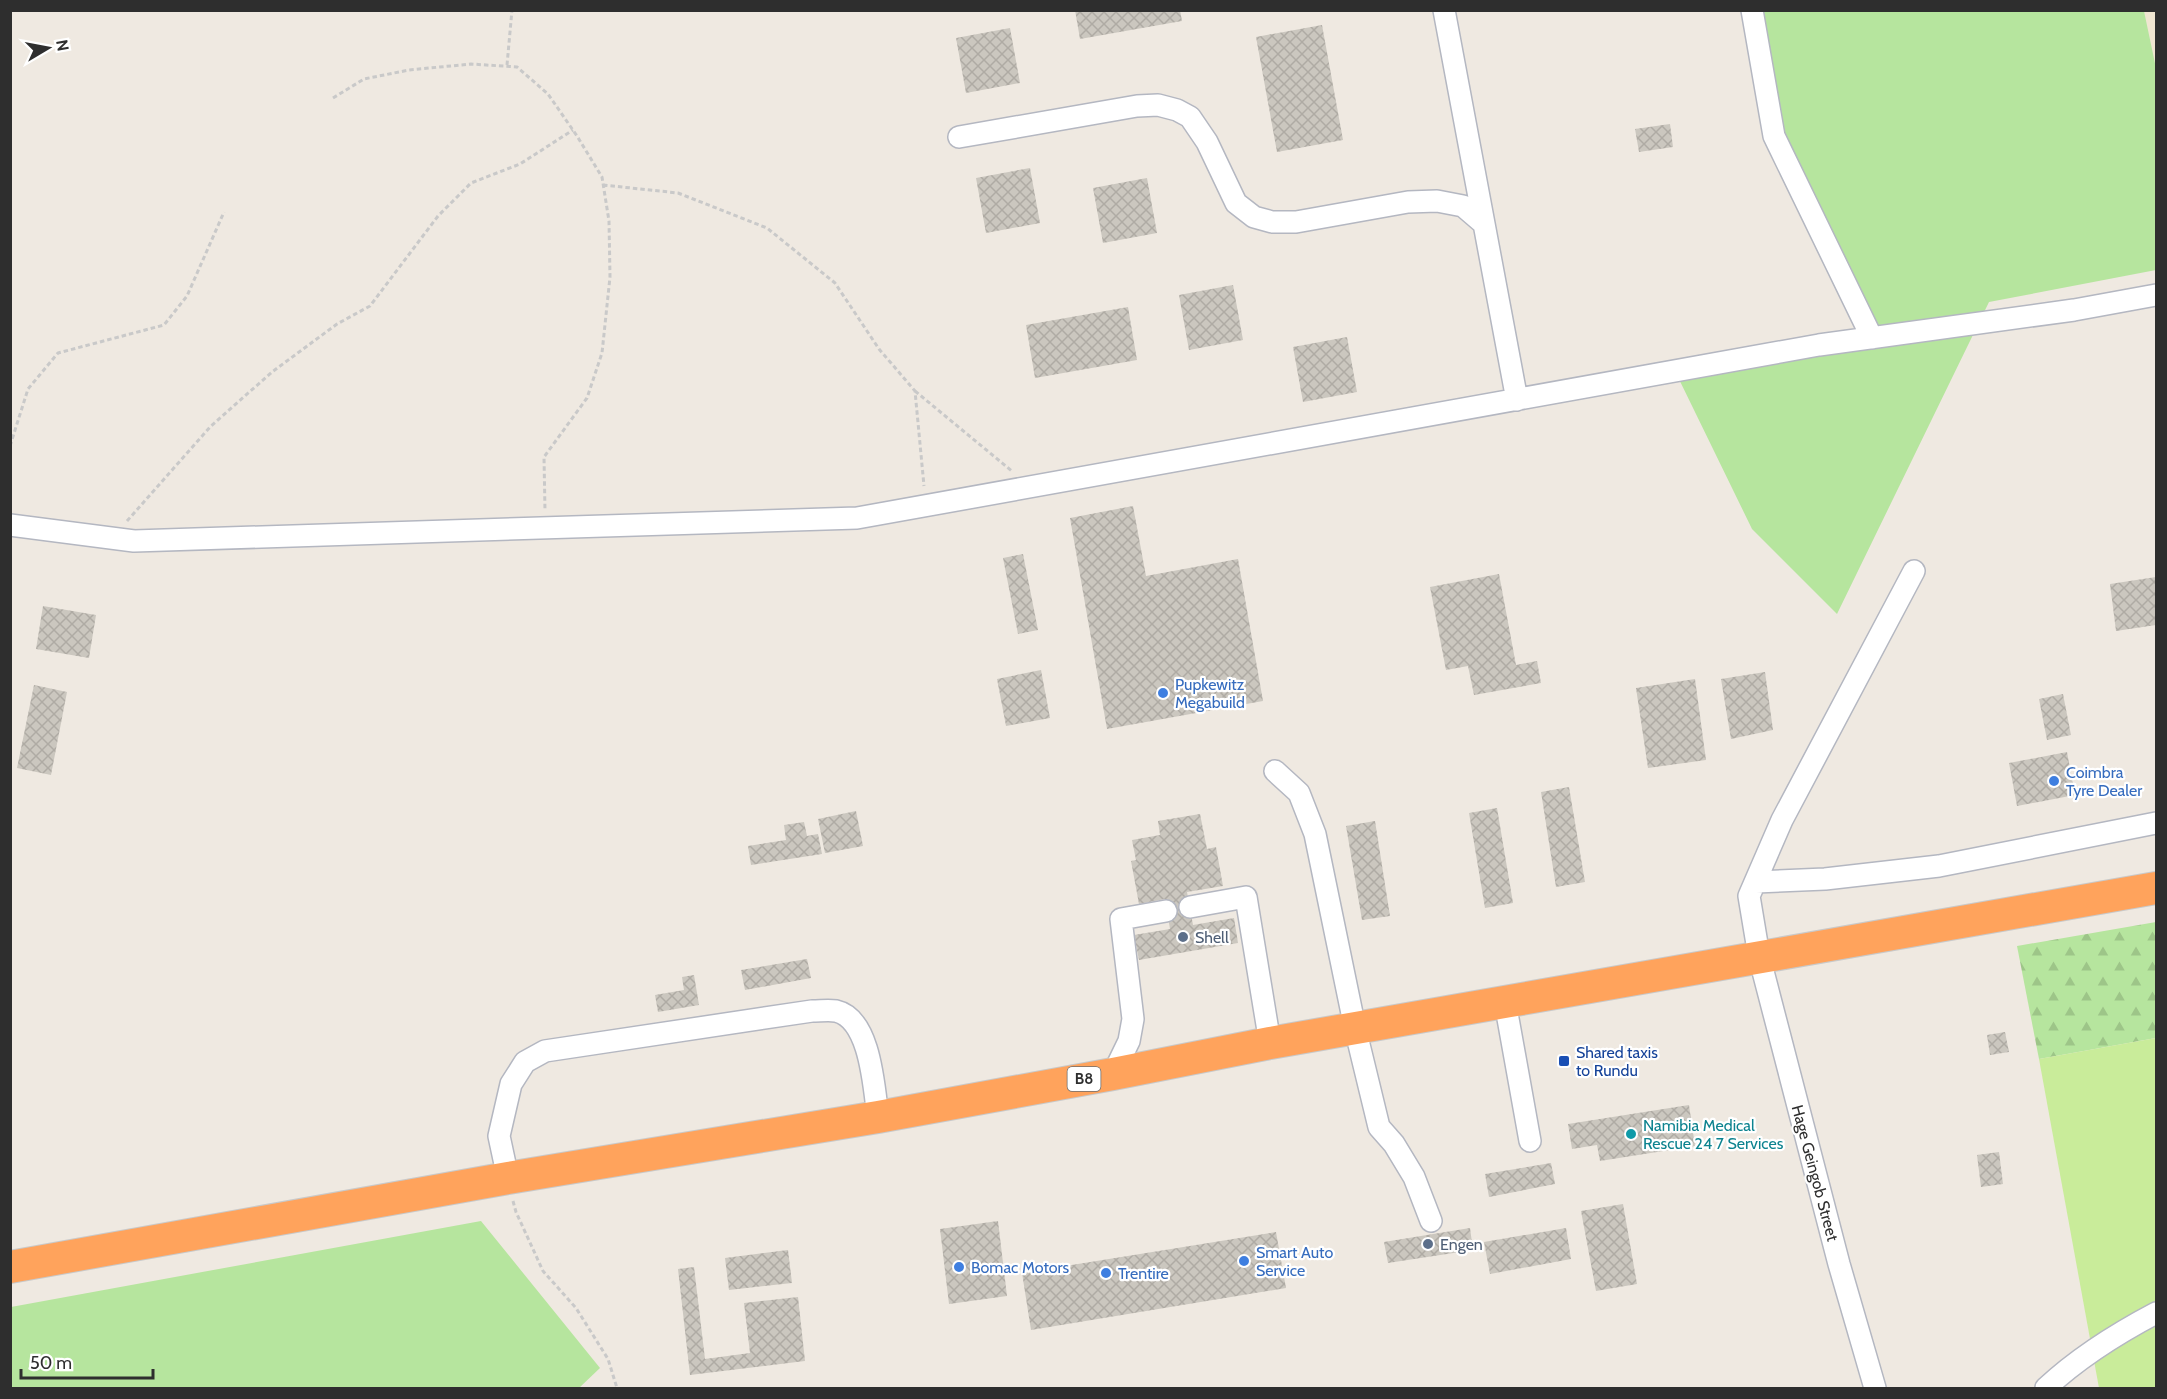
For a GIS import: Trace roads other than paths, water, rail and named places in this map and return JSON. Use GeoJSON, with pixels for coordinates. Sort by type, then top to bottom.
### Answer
{"type":"FeatureCollection","features":[{"type":"Feature","properties":{"kind":"highway","name":"B8"},"geometry":{"type":"LineString","coordinates":[[12,1262],[878,1117],[1270,1043],[2157,888]]}},
{"type":"Feature","properties":{"kind":"street"},"geometry":{"type":"LineString","coordinates":[[1444,10],[1517,400]]}},
{"type":"Feature","properties":{"kind":"street"},"geometry":{"type":"LineString","coordinates":[[1752,10],[1774,136],[1872,338]]}},
{"type":"Feature","properties":{"kind":"street"},"geometry":{"type":"LineString","coordinates":[[959,137],[1137,106],[1158,105],[1177,110],[1190,117],[1207,142],[1236,203],[1254,218],[1272,222],[1296,222],[1408,202],[1437,201],[1463,206],[1484,224]]}},
{"type":"Feature","properties":{"kind":"street"},"geometry":{"type":"LineString","coordinates":[[10,525],[134,541],[857,518],[1819,345],[2074,310],[2157,295]]}},
{"type":"Feature","properties":{"kind":"street","name":"Hage Geingob Street"},"geometry":{"type":"LineString","coordinates":[[1875,1389],[1839,1264],[1759,956],[1749,896],[1782,820],[1914,571]]}},
{"type":"Feature","properties":{"kind":"street"},"geometry":{"type":"LineString","coordinates":[[1275,771],[1299,793],[1315,834],[1355,1028],[1379,1127],[1394,1144],[1414,1177],[1431,1221]]}},
{"type":"Feature","properties":{"kind":"street"},"geometry":{"type":"LineString","coordinates":[[1756,882],[1825,879],[1938,866],[2157,823]]}},
{"type":"Feature","properties":{"kind":"street"},"geometry":{"type":"LineString","coordinates":[[1190,907],[1246,897],[1270,1043]]}},
{"type":"Feature","properties":{"kind":"street"},"geometry":{"type":"LineString","coordinates":[[1113,1074],[1129,1041],[1133,1019],[1121,919],[1166,911]]}},
{"type":"Feature","properties":{"kind":"street"},"geometry":{"type":"LineString","coordinates":[[1505,1002],[1530,1141]]}},
{"type":"Feature","properties":{"kind":"street"},"geometry":{"type":"LineString","coordinates":[[508,1178],[499,1136],[511,1084],[525,1062],[545,1051],[812,1011],[837,1012],[853,1022],[863,1038],[870,1064],[878,1117]]}},
{"type":"Feature","properties":{"kind":"street"},"geometry":{"type":"LineString","coordinates":[[2046,1389],[2059,1376],[2129,1328],[2157,1313]]}},
{"type":"Feature","properties":{"kind":"place","name":"Pupkewitz Megabuild"},"geometry":{"type":"Point","coordinates":[1163,693]}},
{"type":"Feature","properties":{"kind":"place","name":"Coimbra Tyre Dealer"},"geometry":{"type":"Point","coordinates":[2054,781]}},
{"type":"Feature","properties":{"kind":"place","name":"Shell"},"geometry":{"type":"Point","coordinates":[1183,937]}},
{"type":"Feature","properties":{"kind":"place","name":"Shared taxis to Rundu"},"geometry":{"type":"Point","coordinates":[1564,1061]}},
{"type":"Feature","properties":{"kind":"place","name":"Namibia Medical Rescue 24 7 Services"},"geometry":{"type":"Point","coordinates":[1631,1134]}},
{"type":"Feature","properties":{"kind":"place","name":"Engen"},"geometry":{"type":"Point","coordinates":[1428,1244]}},
{"type":"Feature","properties":{"kind":"place","name":"Smart Auto Service"},"geometry":{"type":"Point","coordinates":[1244,1261]}},
{"type":"Feature","properties":{"kind":"place","name":"Bomac Motors"},"geometry":{"type":"Point","coordinates":[959,1267]}},
{"type":"Feature","properties":{"kind":"place","name":"Trentire"},"geometry":{"type":"Point","coordinates":[1106,1273]}}]}
